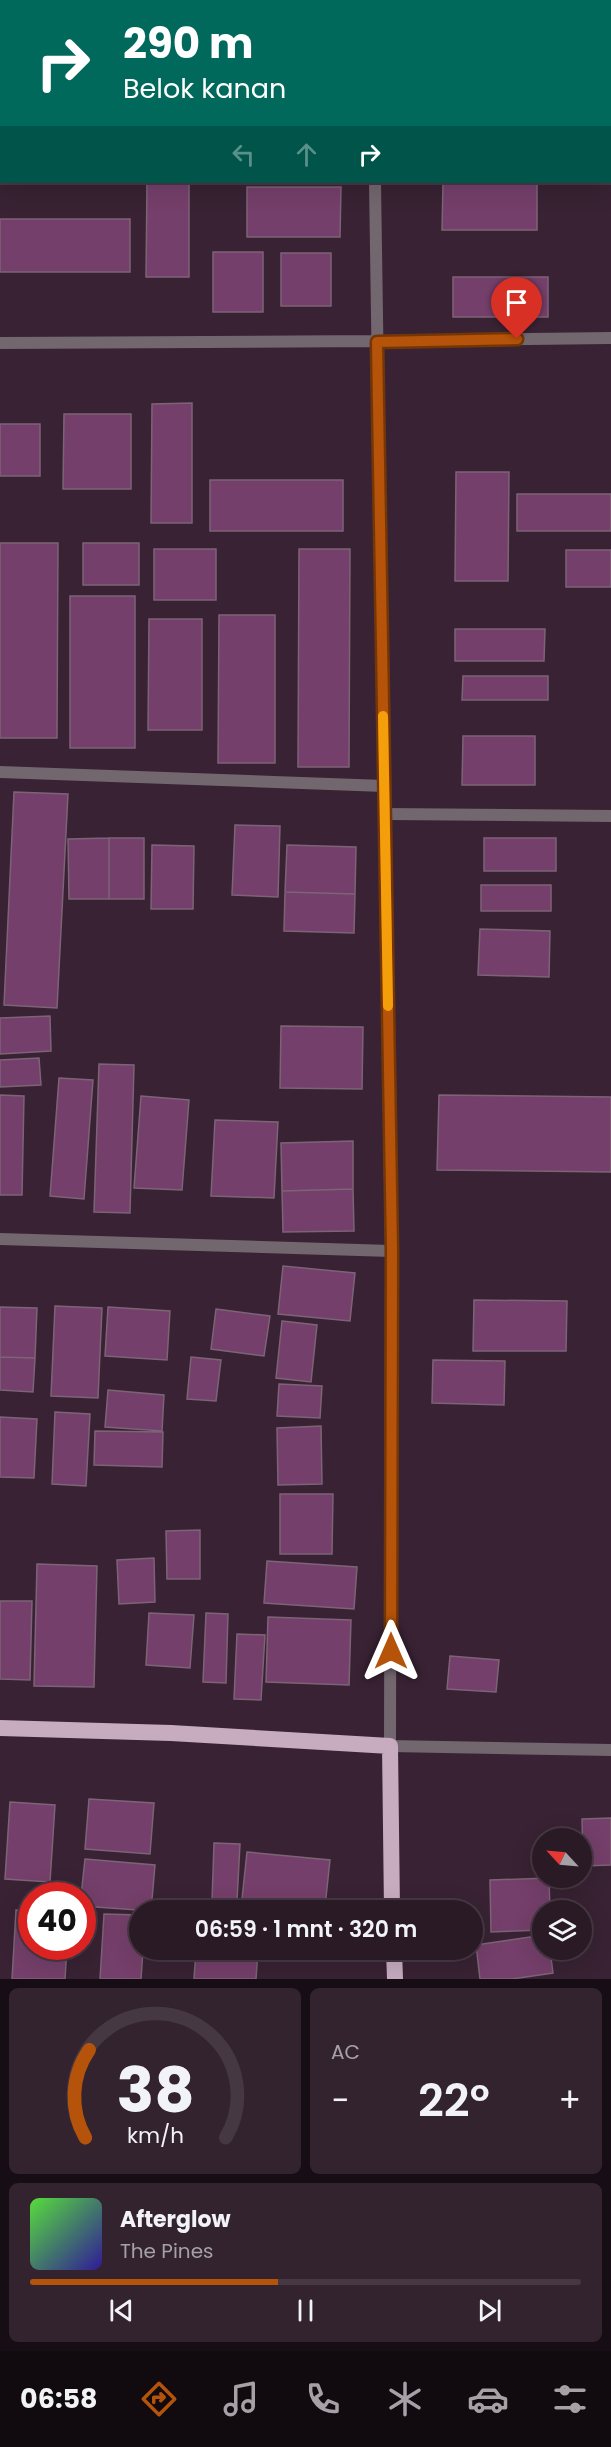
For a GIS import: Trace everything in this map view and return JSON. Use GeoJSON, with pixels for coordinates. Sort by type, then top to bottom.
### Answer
{"type":"FeatureCollection","features":[{"type":"Feature","properties":{"kind":"highway"},"geometry":{"type":"LineString","coordinates":[[0,1728],[171,1733],[390,1746],[392,1900]]}},
{"type":"Feature","properties":{"kind":"highway"},"geometry":{"type":"LineString","coordinates":[[394,1960],[395,1979]]}},
{"type":"Feature","properties":{"kind":"street"},"geometry":{"type":"LineString","coordinates":[[375,183],[392,1251],[390,1746],[611,1750]]}},
{"type":"Feature","properties":{"kind":"street"},"geometry":{"type":"LineString","coordinates":[[0,343],[377,342],[611,338]]}},
{"type":"Feature","properties":{"kind":"street"},"geometry":{"type":"LineString","coordinates":[[0,772],[384,786]]}},
{"type":"Feature","properties":{"kind":"street"},"geometry":{"type":"LineString","coordinates":[[385,814],[611,816]]}},
{"type":"Feature","properties":{"kind":"street"},"geometry":{"type":"LineString","coordinates":[[0,1239],[392,1251]]}},
{"type":"Feature","properties":{"kind":"building"},"geometry":{"type":"Polygon","coordinates":[[[147,183],[189,183],[189,277],[146,277],[147,183]]]}},
{"type":"Feature","properties":{"kind":"building"},"geometry":{"type":"Polygon","coordinates":[[[443,183],[537,183],[537,230],[442,230],[443,183]]]}},
{"type":"Feature","properties":{"kind":"building"},"geometry":{"type":"Polygon","coordinates":[[[247,187],[341,187],[340,237],[247,237],[247,187]]]}},
{"type":"Feature","properties":{"kind":"building"},"geometry":{"type":"Polygon","coordinates":[[[0,219],[130,219],[130,272],[0,272],[0,219]]]}},
{"type":"Feature","properties":{"kind":"building"},"geometry":{"type":"Polygon","coordinates":[[[213,252],[263,252],[263,312],[213,312],[213,252]]]}},
{"type":"Feature","properties":{"kind":"building"},"geometry":{"type":"Polygon","coordinates":[[[281,253],[331,253],[331,306],[281,306],[281,253]]]}},
{"type":"Feature","properties":{"kind":"building"},"geometry":{"type":"Polygon","coordinates":[[[453,277],[548,277],[548,317],[453,317],[453,277]]]}},
{"type":"Feature","properties":{"kind":"building"},"geometry":{"type":"Polygon","coordinates":[[[192,403],[192,523],[151,523],[152,404],[192,403]]]}},
{"type":"Feature","properties":{"kind":"building"},"geometry":{"type":"Polygon","coordinates":[[[64,414],[131,414],[131,489],[63,489],[64,414]]]}},
{"type":"Feature","properties":{"kind":"building"},"geometry":{"type":"Polygon","coordinates":[[[0,424],[40,424],[40,476],[0,476],[0,424]]]}},
{"type":"Feature","properties":{"kind":"building"},"geometry":{"type":"Polygon","coordinates":[[[456,472],[509,472],[508,581],[455,581],[456,472]]]}},
{"type":"Feature","properties":{"kind":"building"},"geometry":{"type":"Polygon","coordinates":[[[210,480],[343,480],[343,531],[210,531],[210,480]]]}},
{"type":"Feature","properties":{"kind":"building"},"geometry":{"type":"Polygon","coordinates":[[[517,494],[611,494],[611,531],[517,531],[517,494]]]}},
{"type":"Feature","properties":{"kind":"building"},"geometry":{"type":"Polygon","coordinates":[[[0,543],[58,543],[57,738],[0,738],[0,543]]]}},
{"type":"Feature","properties":{"kind":"building"},"geometry":{"type":"Polygon","coordinates":[[[83,543],[139,543],[139,585],[83,585],[83,543]]]}},
{"type":"Feature","properties":{"kind":"building"},"geometry":{"type":"Polygon","coordinates":[[[154,549],[216,549],[216,600],[154,600],[154,549]]]}},
{"type":"Feature","properties":{"kind":"building"},"geometry":{"type":"Polygon","coordinates":[[[299,549],[350,549],[349,767],[298,767],[299,549]]]}},
{"type":"Feature","properties":{"kind":"building"},"geometry":{"type":"Polygon","coordinates":[[[566,550],[611,550],[611,587],[566,587],[566,550]]]}},
{"type":"Feature","properties":{"kind":"building"},"geometry":{"type":"Polygon","coordinates":[[[70,596],[135,596],[135,748],[70,748],[70,596]]]}},
{"type":"Feature","properties":{"kind":"building"},"geometry":{"type":"Polygon","coordinates":[[[219,615],[275,615],[275,763],[218,763],[219,615]]]}},
{"type":"Feature","properties":{"kind":"building"},"geometry":{"type":"Polygon","coordinates":[[[149,619],[202,619],[202,730],[148,730],[149,619]]]}},
{"type":"Feature","properties":{"kind":"building"},"geometry":{"type":"Polygon","coordinates":[[[455,629],[545,629],[544,661],[455,661],[455,629]]]}},
{"type":"Feature","properties":{"kind":"building"},"geometry":{"type":"Polygon","coordinates":[[[463,676],[548,676],[548,700],[462,700],[463,676]]]}},
{"type":"Feature","properties":{"kind":"building"},"geometry":{"type":"Polygon","coordinates":[[[463,736],[535,736],[535,785],[462,785],[463,736]]]}},
{"type":"Feature","properties":{"kind":"building"},"geometry":{"type":"Polygon","coordinates":[[[14,792],[68,794],[57,1008],[4,1005],[14,792]]]}},
{"type":"Feature","properties":{"kind":"building"},"geometry":{"type":"Polygon","coordinates":[[[235,825],[280,826],[278,897],[232,895],[235,825]]]}},
{"type":"Feature","properties":{"kind":"building"},"geometry":{"type":"Polygon","coordinates":[[[109,838],[109,899],[69,899],[68,839],[109,838]]]}},
{"type":"Feature","properties":{"kind":"building"},"geometry":{"type":"Polygon","coordinates":[[[109,838],[144,838],[144,899],[109,899],[109,838]]]}},
{"type":"Feature","properties":{"kind":"building"},"geometry":{"type":"Polygon","coordinates":[[[484,838],[556,838],[556,871],[484,871],[484,838]]]}},
{"type":"Feature","properties":{"kind":"building"},"geometry":{"type":"Polygon","coordinates":[[[152,845],[194,846],[193,909],[151,909],[152,845]]]}},
{"type":"Feature","properties":{"kind":"building"},"geometry":{"type":"Polygon","coordinates":[[[287,845],[356,847],[355,894],[285,892],[287,845]]]}},
{"type":"Feature","properties":{"kind":"building"},"geometry":{"type":"Polygon","coordinates":[[[481,885],[551,885],[551,911],[481,911],[481,885]]]}},
{"type":"Feature","properties":{"kind":"building"},"geometry":{"type":"Polygon","coordinates":[[[285,892],[355,894],[354,933],[284,931],[285,892]]]}},
{"type":"Feature","properties":{"kind":"building"},"geometry":{"type":"Polygon","coordinates":[[[480,929],[550,931],[549,977],[478,975],[480,929]]]}},
{"type":"Feature","properties":{"kind":"building"},"geometry":{"type":"Polygon","coordinates":[[[50,1016],[51,1051],[0,1054],[0,1018],[50,1016]]]}},
{"type":"Feature","properties":{"kind":"building"},"geometry":{"type":"Polygon","coordinates":[[[281,1026],[363,1027],[362,1089],[280,1088],[281,1026]]]}},
{"type":"Feature","properties":{"kind":"building"},"geometry":{"type":"Polygon","coordinates":[[[39,1058],[41,1085],[0,1087],[0,1060],[39,1058]]]}},
{"type":"Feature","properties":{"kind":"building"},"geometry":{"type":"Polygon","coordinates":[[[99,1064],[134,1065],[130,1213],[94,1212],[99,1064]]]}},
{"type":"Feature","properties":{"kind":"building"},"geometry":{"type":"Polygon","coordinates":[[[59,1078],[93,1080],[84,1199],[50,1196],[59,1078]]]}},
{"type":"Feature","properties":{"kind":"building"},"geometry":{"type":"Polygon","coordinates":[[[0,1095],[24,1096],[22,1195],[0,1195],[0,1095]]]}},
{"type":"Feature","properties":{"kind":"building"},"geometry":{"type":"Polygon","coordinates":[[[439,1095],[611,1097],[611,1172],[437,1170],[439,1095]]]}},
{"type":"Feature","properties":{"kind":"building"},"geometry":{"type":"Polygon","coordinates":[[[141,1096],[189,1100],[182,1190],[134,1188],[141,1096]]]}},
{"type":"Feature","properties":{"kind":"building"},"geometry":{"type":"Polygon","coordinates":[[[215,1120],[278,1122],[274,1198],[211,1196],[215,1120]]]}},
{"type":"Feature","properties":{"kind":"building"},"geometry":{"type":"Polygon","coordinates":[[[353,1141],[353,1189],[282,1191],[281,1143],[353,1141]]]}},
{"type":"Feature","properties":{"kind":"building"},"geometry":{"type":"Polygon","coordinates":[[[353,1189],[354,1231],[283,1232],[282,1191],[353,1189]]]}},
{"type":"Feature","properties":{"kind":"building"},"geometry":{"type":"Polygon","coordinates":[[[283,1266],[355,1273],[350,1321],[278,1314],[283,1266]]]}},
{"type":"Feature","properties":{"kind":"building"},"geometry":{"type":"Polygon","coordinates":[[[474,1300],[567,1301],[566,1351],[473,1351],[474,1300]]]}},
{"type":"Feature","properties":{"kind":"building"},"geometry":{"type":"Polygon","coordinates":[[[55,1306],[102,1308],[98,1398],[51,1396],[55,1306]]]}},
{"type":"Feature","properties":{"kind":"building"},"geometry":{"type":"Polygon","coordinates":[[[0,1307],[37,1308],[35,1358],[0,1357],[0,1307]]]}},
{"type":"Feature","properties":{"kind":"building"},"geometry":{"type":"Polygon","coordinates":[[[108,1307],[170,1311],[167,1360],[105,1356],[108,1307]]]}},
{"type":"Feature","properties":{"kind":"building"},"geometry":{"type":"Polygon","coordinates":[[[216,1309],[270,1316],[264,1356],[211,1349],[216,1309]]]}},
{"type":"Feature","properties":{"kind":"building"},"geometry":{"type":"Polygon","coordinates":[[[282,1321],[317,1325],[311,1382],[276,1378],[282,1321]]]}},
{"type":"Feature","properties":{"kind":"building"},"geometry":{"type":"Polygon","coordinates":[[[0,1357],[35,1358],[33,1392],[0,1390],[0,1357]]]}},
{"type":"Feature","properties":{"kind":"building"},"geometry":{"type":"Polygon","coordinates":[[[191,1357],[221,1360],[216,1401],[187,1399],[191,1357]]]}},
{"type":"Feature","properties":{"kind":"building"},"geometry":{"type":"Polygon","coordinates":[[[433,1360],[505,1361],[504,1405],[432,1403],[433,1360]]]}},
{"type":"Feature","properties":{"kind":"building"},"geometry":{"type":"Polygon","coordinates":[[[279,1384],[322,1386],[320,1418],[277,1416],[279,1384]]]}},
{"type":"Feature","properties":{"kind":"building"},"geometry":{"type":"Polygon","coordinates":[[[108,1390],[164,1395],[162,1431],[105,1427],[108,1390]]]}},
{"type":"Feature","properties":{"kind":"building"},"geometry":{"type":"Polygon","coordinates":[[[55,1412],[90,1414],[86,1486],[52,1484],[55,1412]]]}},
{"type":"Feature","properties":{"kind":"building"},"geometry":{"type":"Polygon","coordinates":[[[0,1417],[37,1419],[34,1478],[0,1477],[0,1417]]]}},
{"type":"Feature","properties":{"kind":"building"},"geometry":{"type":"Polygon","coordinates":[[[321,1426],[322,1484],[278,1485],[277,1428],[321,1426]]]}},
{"type":"Feature","properties":{"kind":"building"},"geometry":{"type":"Polygon","coordinates":[[[95,1431],[163,1432],[162,1467],[94,1465],[95,1431]]]}},
{"type":"Feature","properties":{"kind":"building"},"geometry":{"type":"Polygon","coordinates":[[[280,1494],[333,1494],[332,1554],[280,1554],[280,1494]]]}},
{"type":"Feature","properties":{"kind":"building"},"geometry":{"type":"Polygon","coordinates":[[[200,1530],[200,1579],[167,1579],[166,1531],[200,1530]]]}},
{"type":"Feature","properties":{"kind":"building"},"geometry":{"type":"Polygon","coordinates":[[[154,1558],[155,1602],[119,1604],[117,1560],[154,1558]]]}},
{"type":"Feature","properties":{"kind":"building"},"geometry":{"type":"Polygon","coordinates":[[[267,1561],[357,1567],[354,1609],[264,1603],[267,1561]]]}},
{"type":"Feature","properties":{"kind":"building"},"geometry":{"type":"Polygon","coordinates":[[[37,1564],[97,1566],[94,1687],[34,1686],[37,1564]]]}},
{"type":"Feature","properties":{"kind":"building"},"geometry":{"type":"Polygon","coordinates":[[[0,1601],[32,1601],[30,1680],[0,1679],[0,1601]]]}},
{"type":"Feature","properties":{"kind":"building"},"geometry":{"type":"Polygon","coordinates":[[[149,1613],[194,1615],[190,1668],[146,1665],[149,1613]]]}},
{"type":"Feature","properties":{"kind":"building"},"geometry":{"type":"Polygon","coordinates":[[[206,1613],[228,1614],[226,1683],[203,1682],[206,1613]]]}},
{"type":"Feature","properties":{"kind":"building"},"geometry":{"type":"Polygon","coordinates":[[[268,1617],[351,1620],[349,1685],[266,1682],[268,1617]]]}},
{"type":"Feature","properties":{"kind":"building"},"geometry":{"type":"Polygon","coordinates":[[[237,1634],[265,1635],[261,1700],[234,1699],[237,1634]]]}},
{"type":"Feature","properties":{"kind":"building"},"geometry":{"type":"Polygon","coordinates":[[[450,1656],[499,1660],[496,1692],[447,1689],[450,1656]]]}},
{"type":"Feature","properties":{"kind":"building"},"geometry":{"type":"Polygon","coordinates":[[[89,1799],[154,1803],[150,1854],[85,1849],[89,1799]]]}},
{"type":"Feature","properties":{"kind":"building"},"geometry":{"type":"Polygon","coordinates":[[[10,1802],[55,1805],[50,1882],[5,1879],[10,1802]]]}},
{"type":"Feature","properties":{"kind":"building"},"geometry":{"type":"Polygon","coordinates":[[[611,1818],[611,1865],[592,1866],[592,1828],[582,1828],[582,1819],[611,1818]]]}},
{"type":"Feature","properties":{"kind":"building"},"geometry":{"type":"Polygon","coordinates":[[[214,1843],[240,1844],[237,1900],[212,1900],[214,1843]]]}},
{"type":"Feature","properties":{"kind":"building"},"geometry":{"type":"Polygon","coordinates":[[[247,1852],[330,1860],[326,1900],[242,1899],[247,1852]]]}},
{"type":"Feature","properties":{"kind":"building"},"geometry":{"type":"Polygon","coordinates":[[[85,1859],[155,1865],[152,1900],[129,1900],[129,1909],[96,1907],[96,1882],[83,1882],[85,1859]]]}},
{"type":"Feature","properties":{"kind":"building"},"geometry":{"type":"Polygon","coordinates":[[[532,1879],[532,1888],[549,1888],[550,1900],[532,1900],[532,1930],[491,1932],[490,1880],[532,1879]]]}},
{"type":"Feature","properties":{"kind":"building"},"geometry":{"type":"Polygon","coordinates":[[[16,1910],[18,1910],[18,1960],[66,1960],[65,1979],[12,1979],[16,1910]]]}},
{"type":"Feature","properties":{"kind":"building"},"geometry":{"type":"Polygon","coordinates":[[[104,1914],[129,1915],[129,1960],[142,1960],[141,1979],[100,1979],[104,1914]]]}},
{"type":"Feature","properties":{"kind":"building"},"geometry":{"type":"Polygon","coordinates":[[[532,1937],[532,1960],[551,1960],[553,1973],[512,1979],[480,1979],[478,1960],[483,1960],[483,1944],[532,1937]]]}},
{"type":"Feature","properties":{"kind":"building"},"geometry":{"type":"Polygon","coordinates":[[[195,1960],[257,1960],[256,1979],[194,1979],[195,1960]]]}},
{"type":"Feature","properties":{"kind":"slow traffic"},"geometry":{"type":"LineString","coordinates":[[383,716],[388,1006]]}},
{"type":"Feature","properties":{"kind":"route"},"geometry":{"type":"LineString","coordinates":[[391,1651],[392,1251],[377,342],[517,339]]}}]}
